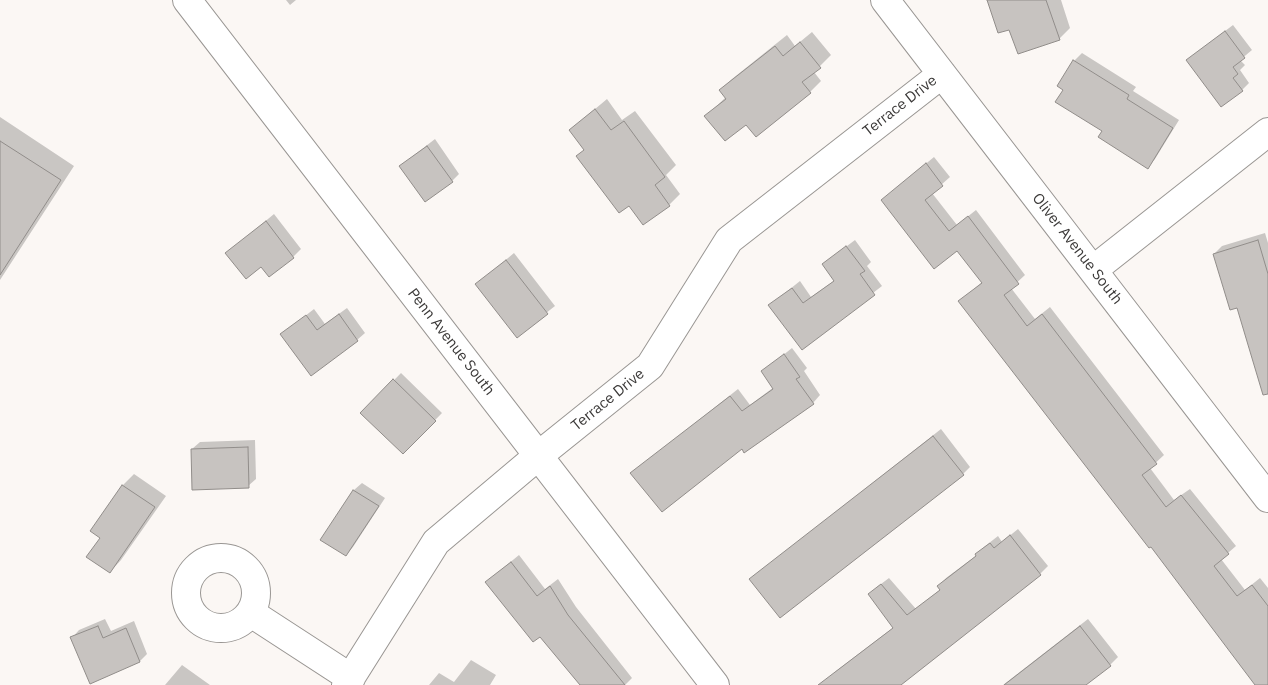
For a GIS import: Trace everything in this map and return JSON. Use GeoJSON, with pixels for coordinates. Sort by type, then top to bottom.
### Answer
{"type":"FeatureCollection","features":[{"type":"Feature","properties":{"kind":"street","name":"Penn Avenue South"},"geometry":{"type":"LineString","coordinates":[[187,0],[715,685]]}},
{"type":"Feature","properties":{"kind":"street","name":"Oliver Avenue South"},"geometry":{"type":"LineString","coordinates":[[885,0],[1268,498]]}},
{"type":"Feature","properties":{"kind":"street","name":"Terrace Drive"},"geometry":{"type":"LineString","coordinates":[[251,613],[348,681],[436,542],[538,456],[650,366],[729,240],[942,74]]}},
{"type":"Feature","properties":{"kind":"street"},"geometry":{"type":"LineString","coordinates":[[1093,270],[1268,132]]}},
{"type":"Feature","properties":{"kind":"building"},"geometry":{"type":"Polygon","coordinates":[[[987,0],[1046,0],[1060,40],[1018,54],[1009,30],[998,33],[987,0]]]}},
{"type":"Feature","properties":{"kind":"building"},"geometry":{"type":"Polygon","coordinates":[[[1225,31],[1245,58],[1233,67],[1238,74],[1233,78],[1243,91],[1221,107],[1186,60],[1225,31]]]}},
{"type":"Feature","properties":{"kind":"building"},"geometry":{"type":"Polygon","coordinates":[[[800,42],[821,68],[802,82],[811,93],[756,137],[746,125],[725,141],[704,116],[726,99],[719,90],[775,46],[783,56],[800,42]]]}},
{"type":"Feature","properties":{"kind":"building"},"geometry":{"type":"Polygon","coordinates":[[[1073,60],[1129,95],[1127,99],[1173,128],[1148,169],[1098,137],[1102,131],[1055,102],[1063,90],[1057,86],[1073,60]]]}},
{"type":"Feature","properties":{"kind":"building"},"geometry":{"type":"Polygon","coordinates":[[[595,109],[611,130],[624,121],[665,177],[655,185],[670,206],[643,225],[629,206],[619,213],[576,156],[584,150],[569,130],[595,109]]]}},
{"type":"Feature","properties":{"kind":"building"},"geometry":{"type":"Polygon","coordinates":[[[0,141],[61,180],[0,275],[0,141]]]}},
{"type":"Feature","properties":{"kind":"building"},"geometry":{"type":"Polygon","coordinates":[[[427,146],[453,182],[425,202],[399,166],[427,146]]]}},
{"type":"Feature","properties":{"kind":"building"},"geometry":{"type":"Polygon","coordinates":[[[926,163],[943,186],[925,200],[949,231],[968,216],[1019,284],[1004,295],[1027,326],[1042,314],[1157,464],[1142,475],[1166,507],[1181,495],[1229,554],[1214,566],[1237,596],[1252,585],[1268,606],[1268,685],[1255,685],[1151,547],[1149,548],[958,301],[982,283],[957,251],[934,269],[881,200],[926,163]]]}},
{"type":"Feature","properties":{"kind":"building"},"geometry":{"type":"Polygon","coordinates":[[[266,221],[294,258],[269,277],[261,267],[246,279],[225,253],[266,221]]]}},
{"type":"Feature","properties":{"kind":"building"},"geometry":{"type":"Polygon","coordinates":[[[1258,240],[1268,274],[1268,394],[1263,395],[1237,308],[1230,310],[1213,254],[1258,240]]]}},
{"type":"Feature","properties":{"kind":"building"},"geometry":{"type":"Polygon","coordinates":[[[846,246],[865,271],[860,274],[875,295],[802,350],[768,305],[792,288],[803,303],[834,281],[822,264],[846,246]]]}},
{"type":"Feature","properties":{"kind":"building"},"geometry":{"type":"Polygon","coordinates":[[[506,260],[548,314],[517,338],[475,284],[506,260]]]}},
{"type":"Feature","properties":{"kind":"building"},"geometry":{"type":"Polygon","coordinates":[[[339,314],[358,341],[311,376],[280,334],[306,315],[317,330],[339,314]]]}},
{"type":"Feature","properties":{"kind":"building"},"geometry":{"type":"Polygon","coordinates":[[[784,354],[800,377],[796,379],[814,404],[744,453],[742,449],[662,512],[630,473],[730,396],[742,411],[773,389],[761,371],[784,354]]]}},
{"type":"Feature","properties":{"kind":"building"},"geometry":{"type":"Polygon","coordinates":[[[393,379],[436,421],[403,454],[360,413],[393,379]]]}},
{"type":"Feature","properties":{"kind":"building"},"geometry":{"type":"Polygon","coordinates":[[[933,436],[964,475],[780,618],[749,579],[933,436]]]}},
{"type":"Feature","properties":{"kind":"building"},"geometry":{"type":"Polygon","coordinates":[[[248,447],[249,488],[192,490],[191,449],[248,447]]]}},
{"type":"Feature","properties":{"kind":"building"},"geometry":{"type":"Polygon","coordinates":[[[122,485],[155,507],[110,573],[86,557],[100,538],[90,531],[122,485]]]}},
{"type":"Feature","properties":{"kind":"building"},"geometry":{"type":"Polygon","coordinates":[[[353,490],[379,506],[346,556],[320,540],[353,490]]]}},
{"type":"Feature","properties":{"kind":"building"},"geometry":{"type":"Polygon","coordinates":[[[1010,535],[1041,575],[901,685],[818,685],[893,628],[868,594],[881,584],[907,615],[940,590],[937,586],[976,556],[975,554],[990,543],[994,548],[1010,535]]]}},
{"type":"Feature","properties":{"kind":"building"},"geometry":{"type":"Polygon","coordinates":[[[511,562],[537,596],[550,586],[568,615],[625,685],[580,685],[540,637],[533,642],[485,582],[511,562]]]}},
{"type":"Feature","properties":{"kind":"building"},"geometry":{"type":"Polygon","coordinates":[[[98,626],[103,638],[126,628],[140,662],[90,684],[70,637],[98,626]]]}},
{"type":"Feature","properties":{"kind":"building"},"geometry":{"type":"Polygon","coordinates":[[[1080,626],[1111,666],[1086,685],[1004,685],[1080,626]]]}}]}
